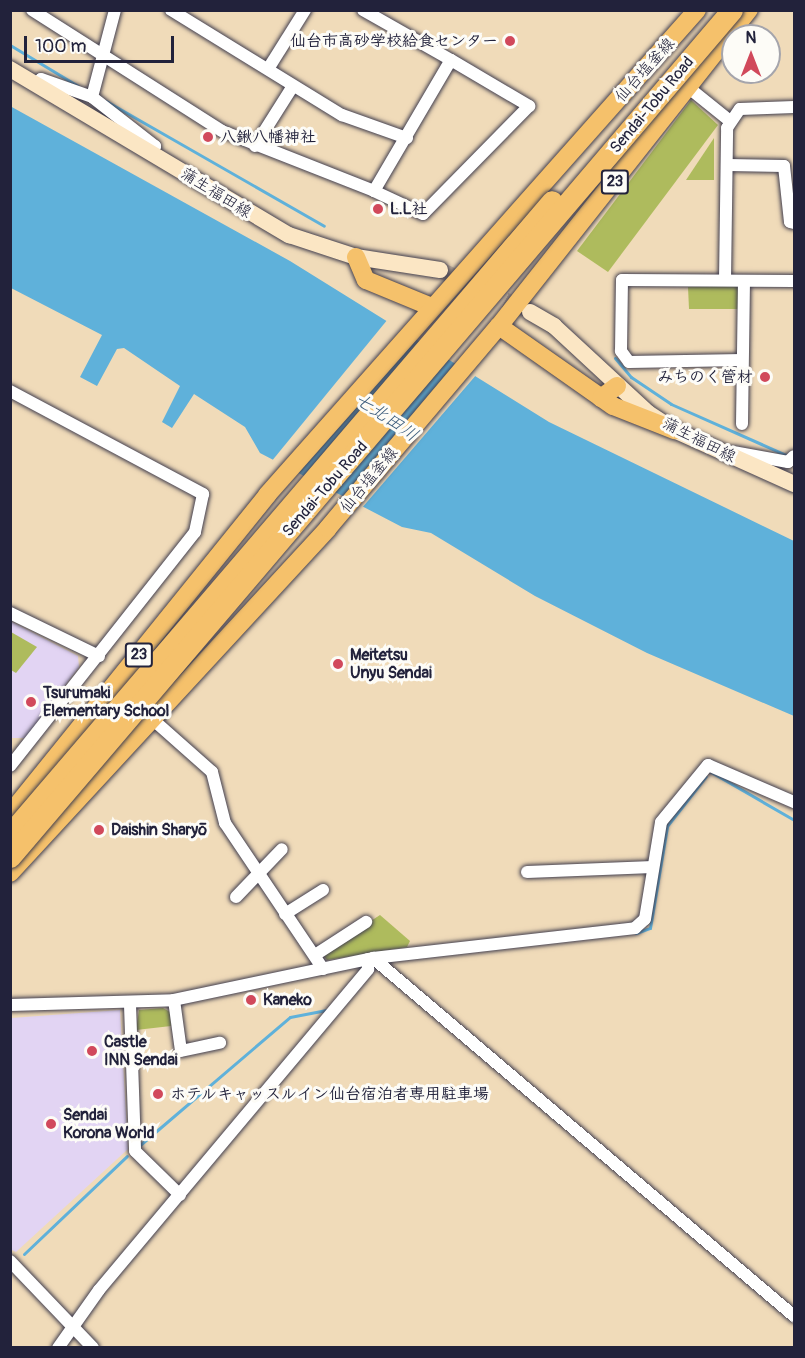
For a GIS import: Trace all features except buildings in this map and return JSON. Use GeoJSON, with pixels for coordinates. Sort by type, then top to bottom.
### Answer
{"type":"FeatureCollection","features":[{"type":"Feature","properties":{"kind":"highway","name":"Sendai-Tobu Road"},"geometry":{"type":"LineString","coordinates":[[10,834],[715,10]]}},
{"type":"Feature","properties":{"kind":"highway","name":"Sendai-Tobu Road"},"geometry":{"type":"LineString","coordinates":[[10,857],[732,10]]}},
{"type":"Feature","properties":{"kind":"main road","name":"仙台塩釜線"},"geometry":{"type":"LineString","coordinates":[[10,814],[267,495],[424,313],[697,10]]}},
{"type":"Feature","properties":{"kind":"main road","name":"仙台塩釜線"},"geometry":{"type":"LineString","coordinates":[[10,873],[150,717],[328,528],[499,326],[749,10]]}},
{"type":"Feature","properties":{"kind":"main road","name":"蒲生福田線"},"geometry":{"type":"LineString","coordinates":[[10,69],[289,235],[356,256],[440,270]]}},
{"type":"Feature","properties":{"kind":"main road"},"geometry":{"type":"LineString","coordinates":[[356,256],[366,280],[424,313]]}},
{"type":"Feature","properties":{"kind":"main road","name":"蒲生福田線"},"geometry":{"type":"LineString","coordinates":[[530,312],[577,344],[617,386],[675,430],[795,484]]}},
{"type":"Feature","properties":{"kind":"main road"},"geometry":{"type":"LineString","coordinates":[[499,326],[601,398],[675,430]]}},
{"type":"Feature","properties":{"kind":"main road"},"geometry":{"type":"LineString","coordinates":[[601,398],[617,386]]}},
{"type":"Feature","properties":{"kind":"street"},"geometry":{"type":"LineString","coordinates":[[32,10],[162,95],[255,146],[374,191],[423,214],[529,106],[363,10]]}},
{"type":"Feature","properties":{"kind":"street"},"geometry":{"type":"LineString","coordinates":[[92,97],[101,53],[115,10]]}},
{"type":"Feature","properties":{"kind":"street"},"geometry":{"type":"LineString","coordinates":[[268,69],[306,10]]}},
{"type":"Feature","properties":{"kind":"street"},"geometry":{"type":"LineString","coordinates":[[179,12],[293,87],[342,115],[407,138]]}},
{"type":"Feature","properties":{"kind":"street"},"geometry":{"type":"LineString","coordinates":[[374,191],[451,60]]}},
{"type":"Feature","properties":{"kind":"street"},"geometry":{"type":"LineString","coordinates":[[37,85],[41,79],[92,97],[155,146],[152,152]]}},
{"type":"Feature","properties":{"kind":"street"},"geometry":{"type":"LineString","coordinates":[[255,146],[293,87]]}},
{"type":"Feature","properties":{"kind":"street"},"geometry":{"type":"LineString","coordinates":[[689,88],[730,121]]}},
{"type":"Feature","properties":{"kind":"street"},"geometry":{"type":"LineString","coordinates":[[725,280],[730,121],[740,109],[795,107]]}},
{"type":"Feature","properties":{"kind":"street"},"geometry":{"type":"LineString","coordinates":[[728,165],[784,166],[790,222],[795,223]]}},
{"type":"Feature","properties":{"kind":"street"},"geometry":{"type":"LineString","coordinates":[[742,360],[629,362],[621,351],[622,279],[795,281]]}},
{"type":"Feature","properties":{"kind":"street"},"geometry":{"type":"LineString","coordinates":[[742,424],[744,281]]}},
{"type":"Feature","properties":{"kind":"street"},"geometry":{"type":"LineString","coordinates":[[10,391],[203,494],[195,532],[10,766]]}},
{"type":"Feature","properties":{"kind":"street"},"geometry":{"type":"LineString","coordinates":[[720,452],[788,462],[795,456]]}},
{"type":"Feature","properties":{"kind":"street"},"geometry":{"type":"LineString","coordinates":[[10,613],[99,656]]}},
{"type":"Feature","properties":{"kind":"street"},"geometry":{"type":"LineString","coordinates":[[150,717],[212,772],[225,824],[323,969]]}},
{"type":"Feature","properties":{"kind":"street"},"geometry":{"type":"LineString","coordinates":[[10,745],[27,745]]}},
{"type":"Feature","properties":{"kind":"street"},"geometry":{"type":"LineString","coordinates":[[10,1005],[130,1005],[174,1000],[371,959],[634,928],[645,919],[661,822],[708,765],[795,802]]}},
{"type":"Feature","properties":{"kind":"street"},"geometry":{"type":"LineString","coordinates":[[236,897],[282,849]]}},
{"type":"Feature","properties":{"kind":"street"},"geometry":{"type":"LineString","coordinates":[[527,872],[653,867]]}},
{"type":"Feature","properties":{"kind":"street"},"geometry":{"type":"LineString","coordinates":[[285,914],[323,890]]}},
{"type":"Feature","properties":{"kind":"street"},"geometry":{"type":"LineString","coordinates":[[315,955],[366,922]]}},
{"type":"Feature","properties":{"kind":"street"},"geometry":{"type":"LineString","coordinates":[[58,1347],[74,1323],[368,969],[371,959]]}},
{"type":"Feature","properties":{"kind":"street"},"geometry":{"type":"LineString","coordinates":[[371,959],[795,1316]]}},
{"type":"Feature","properties":{"kind":"street"},"geometry":{"type":"LineString","coordinates":[[174,1000],[181,1051],[220,1043]]}},
{"type":"Feature","properties":{"kind":"street"},"geometry":{"type":"LineString","coordinates":[[130,1005],[135,1151],[180,1195]]}},
{"type":"Feature","properties":{"kind":"street"},"geometry":{"type":"LineString","coordinates":[[10,1261],[74,1323],[93,1347]]}},
{"type":"Feature","properties":{"kind":"shaded area","name":"Tsurumaki Elementary School"},"geometry":{"type":"Polygon","coordinates":[[[10,621],[78,656],[79,667],[25,738],[11,738],[10,621]]]}},
{"type":"Feature","properties":{"kind":"shaded area"},"geometry":{"type":"Polygon","coordinates":[[[120,1010],[128,1149],[16,1252],[10,1249],[11,1018],[120,1010]]]}},
{"type":"Feature","properties":{"kind":"green space"},"geometry":{"type":"Polygon","coordinates":[[[691,100],[718,125],[608,272],[577,251],[691,100]]]}},
{"type":"Feature","properties":{"kind":"green space"},"geometry":{"type":"Polygon","coordinates":[[[714,138],[714,180],[686,180],[714,138]]]}},
{"type":"Feature","properties":{"kind":"green space"},"geometry":{"type":"Polygon","coordinates":[[[739,285],[738,309],[689,309],[688,287],[739,285]]]}},
{"type":"Feature","properties":{"kind":"green space"},"geometry":{"type":"Polygon","coordinates":[[[11,632],[37,647],[16,673],[11,670],[11,632]]]}},
{"type":"Feature","properties":{"kind":"green space"},"geometry":{"type":"Polygon","coordinates":[[[380,915],[410,941],[407,947],[327,960],[322,953],[380,915]]]}},
{"type":"Feature","properties":{"kind":"green space"},"geometry":{"type":"Polygon","coordinates":[[[163,1008],[170,1012],[171,1026],[136,1030],[139,1010],[163,1008]]]}},
{"type":"Feature","properties":{"kind":"water","name":"七北田川"},"geometry":{"type":"Polygon","coordinates":[[[10,106],[290,261],[549,422],[794,541],[794,716],[647,653],[535,596],[431,533],[402,527],[260,453],[245,427],[194,394],[172,428],[162,422],[180,386],[124,348],[117,349],[97,386],[80,377],[102,335],[11,288],[10,106]]]}},
{"type":"Feature","properties":{"kind":"pier"},"geometry":{"type":"Polygon","coordinates":[[[388,319],[414,335],[295,475],[271,462],[388,319]]]}},
{"type":"Feature","properties":{"kind":"pier"},"geometry":{"type":"Polygon","coordinates":[[[458,362],[477,374],[361,509],[341,499],[458,362]]]}},
{"type":"Feature","properties":{"kind":"waterway"},"geometry":{"type":"LineString","coordinates":[[10,45],[78,86]]}},
{"type":"Feature","properties":{"kind":"waterway"},"geometry":{"type":"LineString","coordinates":[[106,101],[324,226]]}},
{"type":"Feature","properties":{"kind":"waterway"},"geometry":{"type":"LineString","coordinates":[[615,358],[631,377],[671,404],[786,455]]}},
{"type":"Feature","properties":{"kind":"waterway"},"geometry":{"type":"LineString","coordinates":[[711,772],[794,820]]}},
{"type":"Feature","properties":{"kind":"waterway"},"geometry":{"type":"LineString","coordinates":[[636,933],[650,928],[667,826],[706,776]]}},
{"type":"Feature","properties":{"kind":"waterway"},"geometry":{"type":"LineString","coordinates":[[140,1145],[290,1017],[326,1010]]}},
{"type":"Feature","properties":{"kind":"waterway"},"geometry":{"type":"LineString","coordinates":[[24,1254],[127,1156]]}},
{"type":"Feature","properties":{"kind":"tunnel"},"geometry":{"type":"LineString","coordinates":[[440,270],[526,310]]}},
{"type":"Feature","properties":{"kind":"place","name":"仙台市高砂学校給食センター"},"geometry":{"type":"Point","coordinates":[510,41]}},
{"type":"Feature","properties":{"kind":"place","name":"八鍬八幡神社"},"geometry":{"type":"Point","coordinates":[208,137]}},
{"type":"Feature","properties":{"kind":"place","name":"L.L社"},"geometry":{"type":"Point","coordinates":[378,209]}},
{"type":"Feature","properties":{"kind":"place","name":"みちのく管材"},"geometry":{"type":"Point","coordinates":[765,377]}},
{"type":"Feature","properties":{"kind":"place","name":"Meitetsu Unyu Sendai"},"geometry":{"type":"Point","coordinates":[338,664]}},
{"type":"Feature","properties":{"kind":"place","name":"Tsurumaki Elementary School"},"geometry":{"type":"Point","coordinates":[31,702]}},
{"type":"Feature","properties":{"kind":"place","name":"Daishin Sharyō"},"geometry":{"type":"Point","coordinates":[99,830]}},
{"type":"Feature","properties":{"kind":"place","name":"Kaneko"},"geometry":{"type":"Point","coordinates":[251,1000]}},
{"type":"Feature","properties":{"kind":"place","name":"Castle INN Sendai"},"geometry":{"type":"Point","coordinates":[92,1051]}},
{"type":"Feature","properties":{"kind":"place","name":"ホテルキャッスルイン仙台宿泊者専用駐車場"},"geometry":{"type":"Point","coordinates":[158,1094]}},
{"type":"Feature","properties":{"kind":"place","name":"Sendai Korona World"},"geometry":{"type":"Point","coordinates":[51,1124]}}]}
